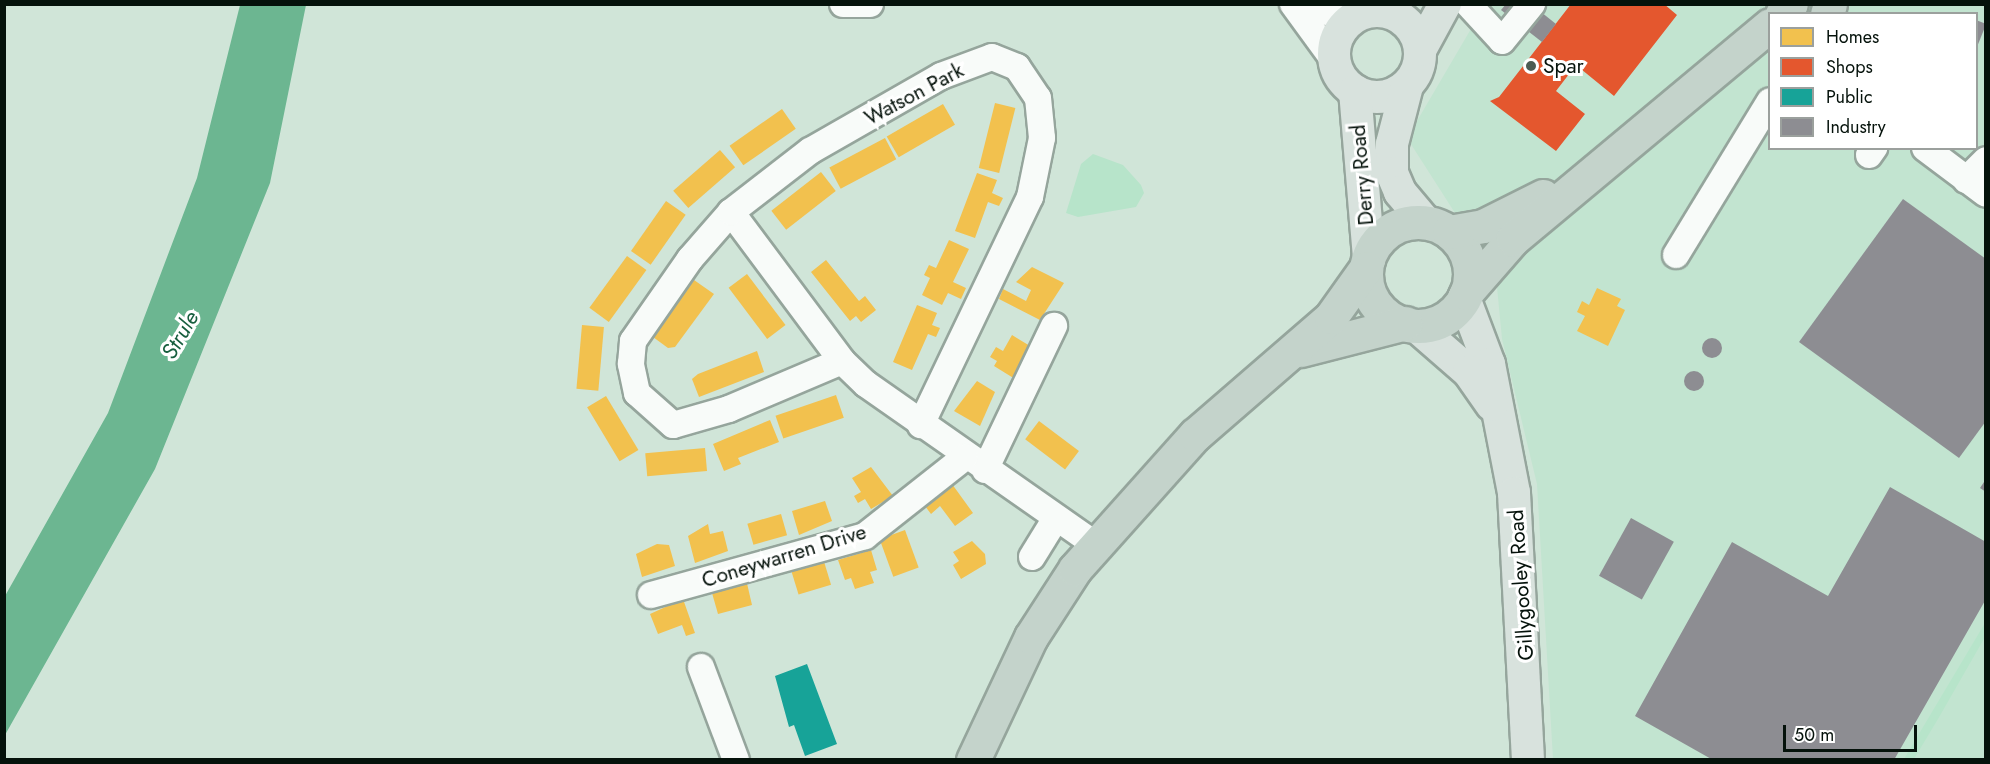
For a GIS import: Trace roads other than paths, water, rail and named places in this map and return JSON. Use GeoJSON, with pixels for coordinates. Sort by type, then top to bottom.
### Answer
{"type":"FeatureCollection","features":[{"type":"Feature","properties":{"kind":"highway"},"geometry":{"type":"LineString","coordinates":[[1284,357],[1365,330],[1411,325],[1448,316],[1513,239],[1597,166],[1768,27]]}},
{"type":"Feature","properties":{"kind":"highway"},"geometry":{"type":"LineString","coordinates":[[973,759],[1031,637],[1095,544],[1195,435],[1331,317],[1392,228],[1483,226],[1597,166]]}},
{"type":"Feature","properties":{"kind":"highway"},"geometry":{"type":"LineString","coordinates":[[1437,227],[1469,264],[1465,295]]}},
{"type":"Feature","properties":{"kind":"highway"},"geometry":{"type":"LineString","coordinates":[[1367,263],[1373,300],[1384,313],[1411,325]]}},
{"type":"Feature","properties":{"kind":"main road"},"geometry":{"type":"LineString","coordinates":[[1424,4],[1389,13],[1357,17],[1338,38],[1336,63],[1355,91],[1383,97],[1407,86],[1420,50],[1445,4]]}},
{"type":"Feature","properties":{"kind":"main road"},"geometry":{"type":"LineString","coordinates":[[1389,13],[1410,27],[1420,50]]}},
{"type":"Feature","properties":{"kind":"main road","name":"Derry Road"},"geometry":{"type":"LineString","coordinates":[[1407,86],[1392,144],[1392,173],[1400,192],[1437,227]]}},
{"type":"Feature","properties":{"kind":"main road","name":"Derry Road"},"geometry":{"type":"LineString","coordinates":[[1355,91],[1367,263]]}},
{"type":"Feature","properties":{"kind":"main road","name":"Gillygooley Road"},"geometry":{"type":"LineString","coordinates":[[1465,295],[1489,364],[1514,493],[1528,759]]}},
{"type":"Feature","properties":{"kind":"main road","name":"Gillygooley Road"},"geometry":{"type":"LineString","coordinates":[[1411,325],[1469,372],[1498,413]]}},
{"type":"Feature","properties":{"kind":"street"},"geometry":{"type":"LineString","coordinates":[[843,4],[870,4]]}},
{"type":"Feature","properties":{"kind":"street"},"geometry":{"type":"LineString","coordinates":[[1468,4],[1502,42],[1532,4]]}},
{"type":"Feature","properties":{"kind":"street"},"geometry":{"type":"LineString","coordinates":[[1295,6],[1357,17]]}},
{"type":"Feature","properties":{"kind":"street"},"geometry":{"type":"LineString","coordinates":[[1295,6],[1336,63]]}},
{"type":"Feature","properties":{"kind":"street","name":"Watson Park"},"geometry":{"type":"LineString","coordinates":[[842,361],[729,410],[673,425],[637,393],[633,341],[690,259],[731,212],[810,151],[941,76],[992,57],[1017,67],[1038,98],[1042,138],[1030,198],[921,425]]}},
{"type":"Feature","properties":{"kind":"street"},"geometry":{"type":"LineString","coordinates":[[1676,255],[1768,104]]}},
{"type":"Feature","properties":{"kind":"street"},"geometry":{"type":"LineString","coordinates":[[1928,150],[1976,187],[1986,160]]}},
{"type":"Feature","properties":{"kind":"street"},"geometry":{"type":"LineString","coordinates":[[731,212],[842,361],[921,425],[1095,544]]}},
{"type":"Feature","properties":{"kind":"street"},"geometry":{"type":"LineString","coordinates":[[975,464],[1054,326]]}},
{"type":"Feature","properties":{"kind":"street","name":"Coneywarren Drive"},"geometry":{"type":"LineString","coordinates":[[651,595],[866,536],[975,464]]}},
{"type":"Feature","properties":{"kind":"street"},"geometry":{"type":"LineString","coordinates":[[1032,556],[1056,518]]}},
{"type":"Feature","properties":{"kind":"street"},"geometry":{"type":"LineString","coordinates":[[701,667],[736,759]]}},
{"type":"Feature","properties":{"kind":"water","name":"Strule"},"geometry":{"type":"Polygon","coordinates":[[[240,5],[306,5],[270,183],[155,469],[5,735],[5,596],[108,413],[197,178],[240,5]]]}},
{"type":"Feature","properties":{"kind":"place","name":"Spar"},"geometry":{"type":"Point","coordinates":[1531,66]}}]}
